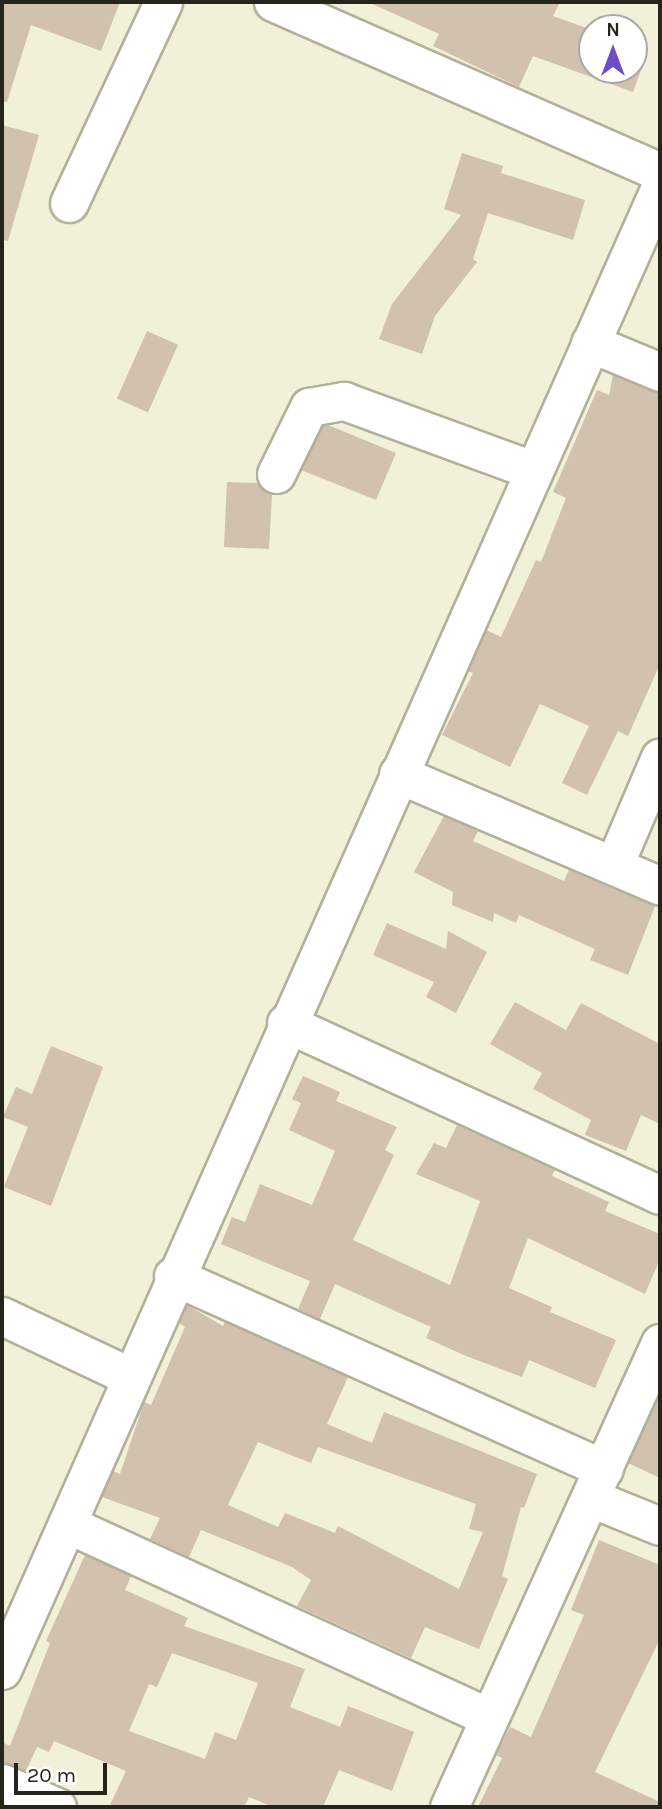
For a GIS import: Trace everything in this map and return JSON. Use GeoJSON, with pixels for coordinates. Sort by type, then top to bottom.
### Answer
{"type":"FeatureCollection","features":[{"type":"Feature","properties":{"kind":"street"},"geometry":{"type":"LineString","coordinates":[[69,203],[163,2]]}},
{"type":"Feature","properties":{"kind":"street"},"geometry":{"type":"LineString","coordinates":[[273,2],[660,172]]}},
{"type":"Feature","properties":{"kind":"street"},"geometry":{"type":"LineString","coordinates":[[2,1670],[173,1276],[660,187]]}},
{"type":"Feature","properties":{"kind":"street"},"geometry":{"type":"LineString","coordinates":[[590,343],[660,372]]}},
{"type":"Feature","properties":{"kind":"street"},"geometry":{"type":"LineString","coordinates":[[276,474],[309,407],[334,401],[344,401],[533,470]]}},
{"type":"Feature","properties":{"kind":"street"},"geometry":{"type":"LineString","coordinates":[[614,865],[660,757]]}},
{"type":"Feature","properties":{"kind":"street"},"geometry":{"type":"LineString","coordinates":[[398,774],[660,886]]}},
{"type":"Feature","properties":{"kind":"street"},"geometry":{"type":"LineString","coordinates":[[286,1023],[660,1195]]}},
{"type":"Feature","properties":{"kind":"street"},"geometry":{"type":"LineString","coordinates":[[173,1276],[597,1483],[660,1526]]}},
{"type":"Feature","properties":{"kind":"street"},"geometry":{"type":"LineString","coordinates":[[2,1316],[129,1376]]}},
{"type":"Feature","properties":{"kind":"street"},"geometry":{"type":"LineString","coordinates":[[449,1807],[660,1343]]}},
{"type":"Feature","properties":{"kind":"street"},"geometry":{"type":"LineString","coordinates":[[67,1524],[489,1717]]}},
{"type":"Feature","properties":{"kind":"street"},"geometry":{"type":"LineString","coordinates":[[2,1783],[57,1807]]}},
{"type":"Feature","properties":{"kind":"building"},"geometry":{"type":"Polygon","coordinates":[[[2,2],[120,2],[101,51],[31,25],[7,102],[2,101],[2,2]]]}},
{"type":"Feature","properties":{"kind":"building"},"geometry":{"type":"Polygon","coordinates":[[[368,2],[560,2],[553,16],[578,25],[578,72],[533,56],[519,87],[433,46],[439,34],[368,2]]]}},
{"type":"Feature","properties":{"kind":"building"},"geometry":{"type":"Polygon","coordinates":[[[611,84],[636,84],[633,92],[611,84]]]}},
{"type":"Feature","properties":{"kind":"building"},"geometry":{"type":"Polygon","coordinates":[[[2,125],[39,135],[8,241],[2,240],[2,125]]]}},
{"type":"Feature","properties":{"kind":"building"},"geometry":{"type":"Polygon","coordinates":[[[462,153],[503,166],[501,173],[585,200],[573,240],[488,213],[473,259],[477,262],[435,316],[422,354],[379,339],[392,304],[461,215],[444,209],[462,153]]]}},
{"type":"Feature","properties":{"kind":"building"},"geometry":{"type":"Polygon","coordinates":[[[147,331],[178,345],[148,412],[117,399],[147,331]]]}},
{"type":"Feature","properties":{"kind":"building"},"geometry":{"type":"Polygon","coordinates":[[[613,375],[660,393],[660,664],[628,736],[618,731],[587,795],[562,783],[589,726],[540,704],[510,767],[442,735],[473,673],[468,671],[486,630],[501,637],[536,560],[541,562],[566,498],[553,492],[597,390],[609,395],[613,375]]]}},
{"type":"Feature","properties":{"kind":"building"},"geometry":{"type":"Polygon","coordinates":[[[328,425],[396,453],[376,500],[301,470],[323,426],[328,425]]]}},
{"type":"Feature","properties":{"kind":"building"},"geometry":{"type":"Polygon","coordinates":[[[227,482],[257,483],[272,494],[269,549],[224,547],[227,482]]]}},
{"type":"Feature","properties":{"kind":"building"},"geometry":{"type":"Polygon","coordinates":[[[444,816],[478,831],[473,841],[564,881],[569,870],[655,906],[628,975],[590,960],[595,949],[519,915],[516,923],[494,913],[493,922],[452,905],[453,892],[414,872],[444,816]]]}},
{"type":"Feature","properties":{"kind":"building"},"geometry":{"type":"Polygon","coordinates":[[[387,923],[446,949],[448,931],[487,952],[456,1013],[426,997],[434,982],[373,955],[387,923]]]}},
{"type":"Feature","properties":{"kind":"building"},"geometry":{"type":"Polygon","coordinates":[[[515,1002],[566,1030],[581,1003],[660,1044],[660,1124],[641,1115],[626,1151],[585,1135],[591,1120],[533,1089],[542,1073],[490,1044],[515,1002]]]}},
{"type":"Feature","properties":{"kind":"building"},"geometry":{"type":"Polygon","coordinates":[[[51,1046],[103,1067],[51,1206],[4,1187],[28,1127],[3,1117],[16,1087],[32,1094],[51,1046]]]}},
{"type":"Feature","properties":{"kind":"building"},"geometry":{"type":"Polygon","coordinates":[[[303,1076],[340,1092],[336,1101],[397,1127],[385,1150],[394,1155],[353,1240],[450,1285],[480,1201],[416,1174],[434,1143],[446,1148],[457,1125],[555,1170],[552,1176],[609,1202],[605,1211],[660,1234],[660,1259],[645,1294],[528,1238],[509,1288],[552,1307],[550,1312],[616,1340],[595,1388],[529,1360],[522,1377],[466,1356],[426,1338],[431,1327],[335,1284],[320,1319],[298,1309],[310,1281],[221,1244],[232,1217],[245,1222],[260,1184],[312,1205],[335,1151],[289,1130],[301,1103],[292,1099],[303,1076]]]}},
{"type":"Feature","properties":{"kind":"building"},"geometry":{"type":"Polygon","coordinates":[[[187,1305],[223,1326],[225,1322],[348,1377],[327,1424],[372,1443],[384,1412],[537,1474],[524,1508],[521,1507],[502,1576],[508,1579],[479,1649],[425,1627],[411,1658],[297,1606],[311,1580],[292,1567],[201,1530],[189,1557],[150,1539],[160,1518],[102,1497],[113,1471],[120,1474],[144,1402],[151,1405],[185,1327],[179,1323],[187,1305]],[[258,1442],[228,1505],[278,1527],[285,1513],[335,1533],[338,1526],[459,1589],[483,1532],[469,1529],[476,1504],[318,1447],[311,1463],[258,1442]]]}},
{"type":"Feature","properties":{"kind":"building"},"geometry":{"type":"Polygon","coordinates":[[[660,1393],[660,1478],[628,1463],[660,1393]]]}},
{"type":"Feature","properties":{"kind":"building"},"geometry":{"type":"Polygon","coordinates":[[[599,1540],[660,1565],[660,1639],[595,1772],[660,1802],[660,1807],[478,1807],[502,1758],[496,1755],[510,1727],[531,1737],[584,1615],[571,1610],[599,1540]]]}},
{"type":"Feature","properties":{"kind":"building"},"geometry":{"type":"Polygon","coordinates":[[[85,1555],[131,1576],[125,1590],[188,1618],[184,1626],[305,1669],[290,1707],[340,1727],[348,1706],[414,1732],[392,1791],[339,1770],[323,1807],[273,1807],[249,1797],[244,1807],[109,1807],[126,1771],[54,1741],[49,1752],[37,1747],[26,1771],[2,1762],[2,1742],[10,1746],[50,1643],[46,1641],[85,1555]],[[172,1653],[157,1687],[149,1684],[129,1731],[205,1759],[215,1732],[236,1740],[258,1683],[172,1653]]]}}]}
